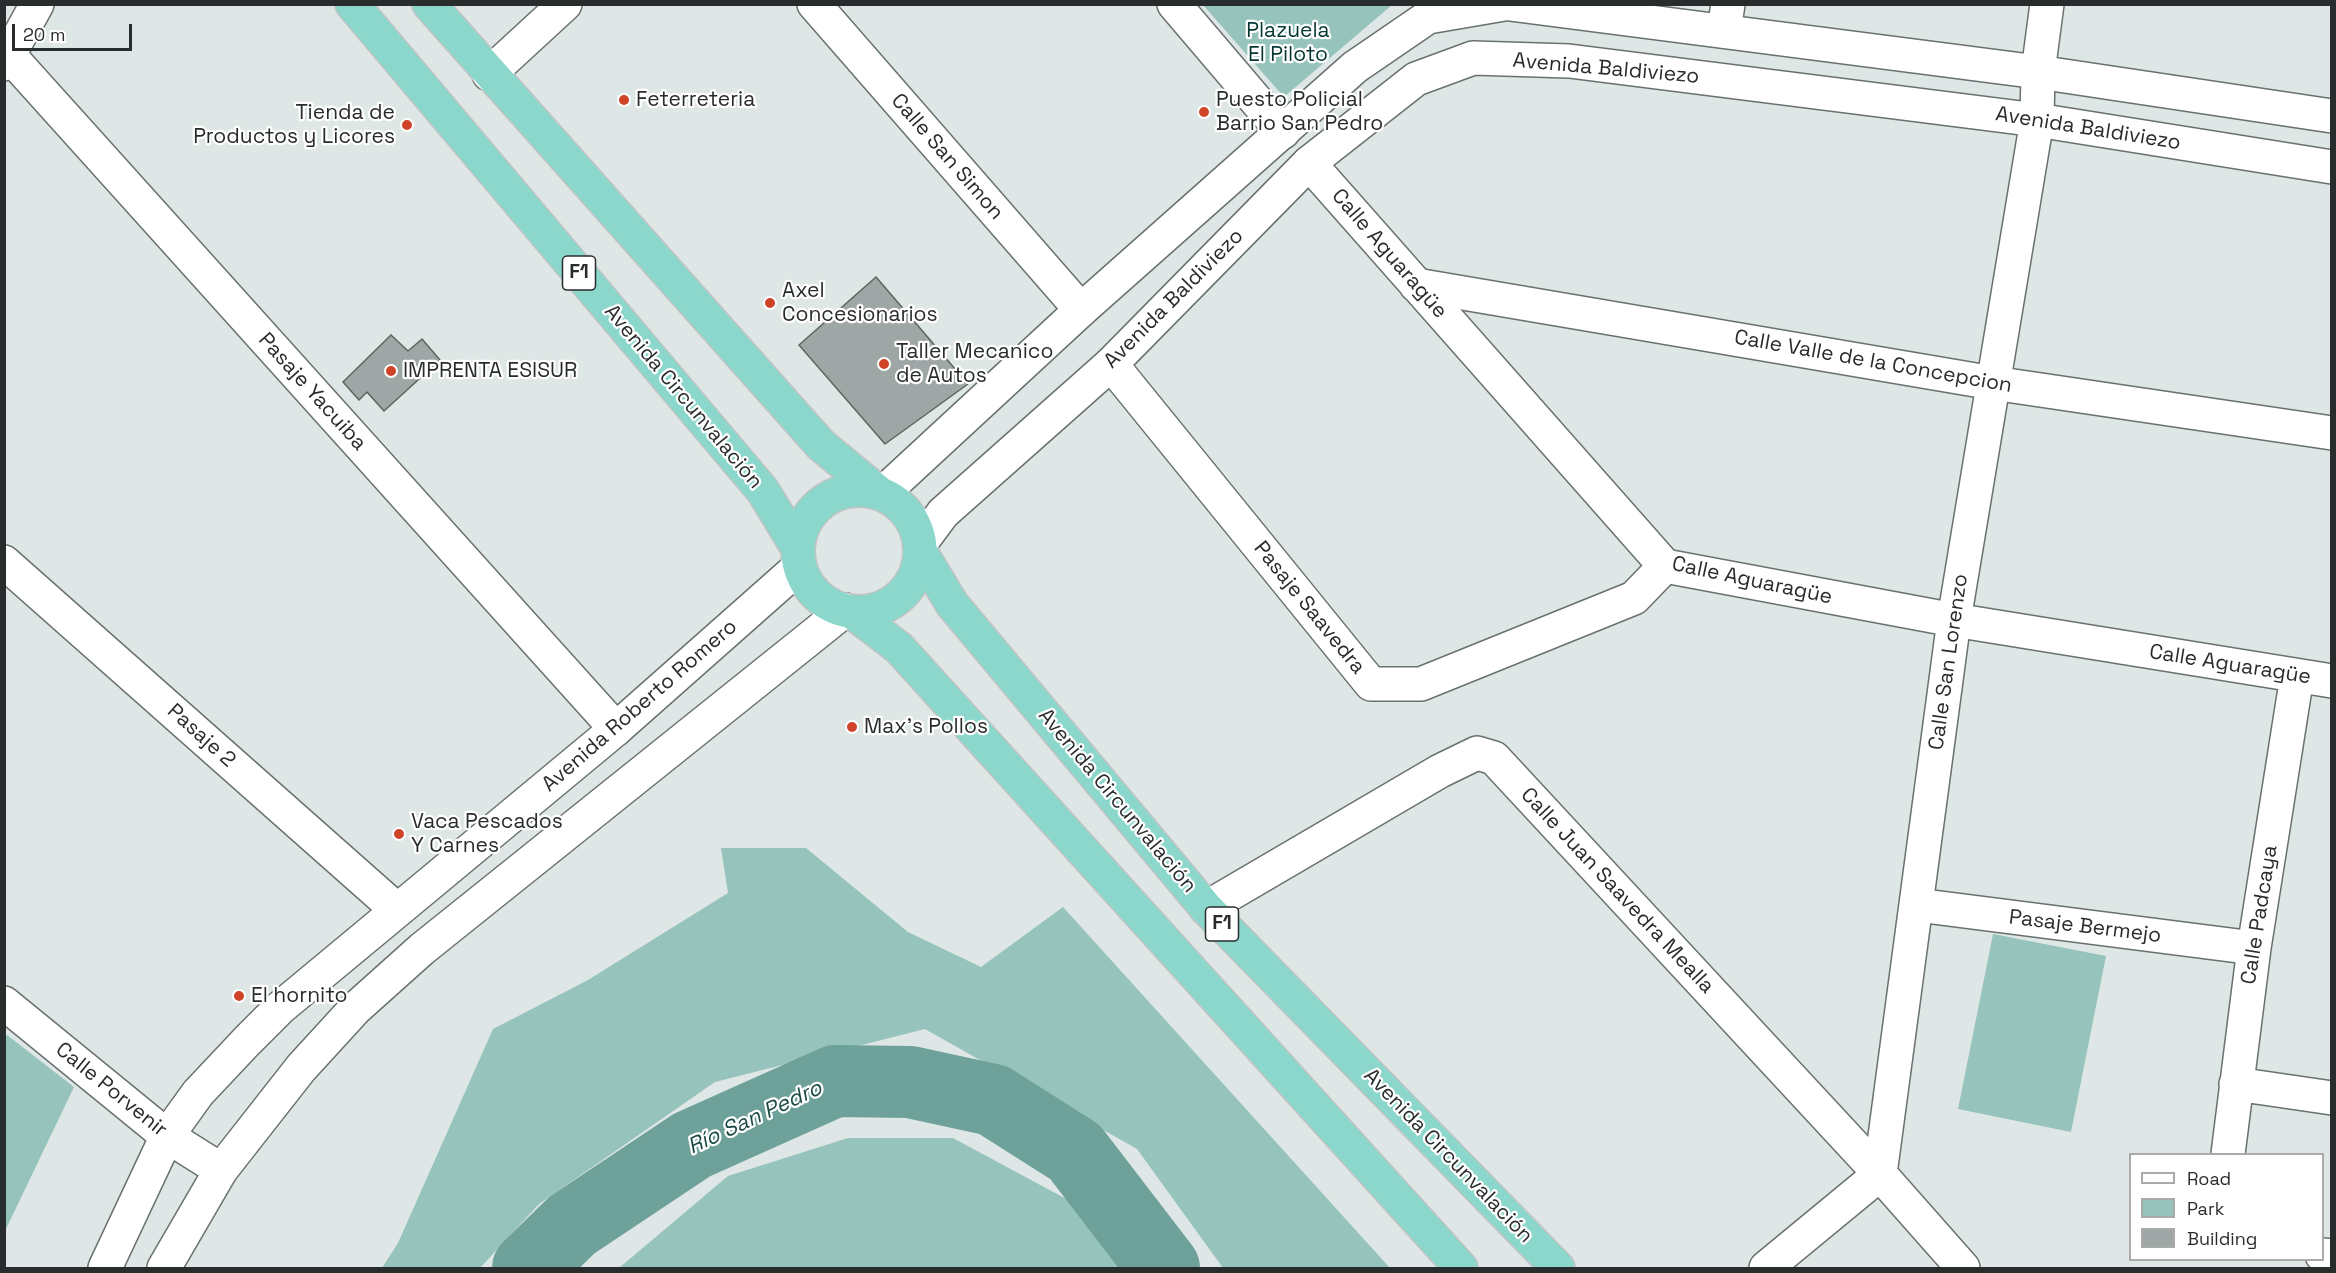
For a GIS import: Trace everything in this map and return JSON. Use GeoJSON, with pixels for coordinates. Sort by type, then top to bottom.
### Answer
{"type":"FeatureCollection","features":[{"type":"Feature","properties":{"kind":"highway","name":"Avenida Circunvalación"},"geometry":{"type":"LineString","coordinates":[[352,4],[763,491],[798,557]]}},
{"type":"Feature","properties":{"kind":"highway","name":"F1"},"geometry":{"type":"LineString","coordinates":[[429,4],[821,446],[908,513],[918,533],[920,547]]}},
{"type":"Feature","properties":{"kind":"highway"},"geometry":{"type":"LineString","coordinates":[[798,557],[803,525],[815,507],[834,495],[856,489],[880,493]]}},
{"type":"Feature","properties":{"kind":"highway","name":"Avenida Circunvalación"},"geometry":{"type":"LineString","coordinates":[[920,547],[952,604],[1206,908],[1558,1269]]}},
{"type":"Feature","properties":{"kind":"highway"},"geometry":{"type":"LineString","coordinates":[[848,611],[869,611],[886,606],[900,596],[911,583],[918,567],[920,547]]}},
{"type":"Feature","properties":{"kind":"highway","name":"F1"},"geometry":{"type":"LineString","coordinates":[[798,557],[812,590],[821,599],[848,611],[899,648],[1461,1269]]}},
{"type":"Feature","properties":{"kind":"street"},"geometry":{"type":"LineString","coordinates":[[7,59],[37,4]]}},
{"type":"Feature","properties":{"kind":"street"},"geometry":{"type":"LineString","coordinates":[[489,74],[565,4]]}},
{"type":"Feature","properties":{"kind":"street","name":"Calle San Simon"},"geometry":{"type":"LineString","coordinates":[[814,4],[1081,310]]}},
{"type":"Feature","properties":{"kind":"street"},"geometry":{"type":"LineString","coordinates":[[1174,4],[1282,132]]}},
{"type":"Feature","properties":{"kind":"street"},"geometry":{"type":"LineString","coordinates":[[880,493],[1355,66],[1429,11],[1504,4]]}},
{"type":"Feature","properties":{"kind":"street"},"geometry":{"type":"LineString","coordinates":[[1510,4],[1726,18],[2038,72],[2331,116]]}},
{"type":"Feature","properties":{"kind":"street","name":"Calle San Lorenzo"},"geometry":{"type":"LineString","coordinates":[[1880,1174],[1954,620],[2037,120],[2038,72],[2047,4]]}},
{"type":"Feature","properties":{"kind":"street","name":"Avenida Baldiviezo"},"geometry":{"type":"LineString","coordinates":[[920,547],[943,513],[1111,364],[1309,163],[1416,79],[1473,58],[1569,61],[2037,120],[2331,167]]}},
{"type":"Feature","properties":{"kind":"street","name":"Pasaje Yacuiba"},"geometry":{"type":"LineString","coordinates":[[7,59],[616,729]]}},
{"type":"Feature","properties":{"kind":"street","name":"Calle Aguaragüe"},"geometry":{"type":"LineString","coordinates":[[1309,163],[1665,566],[1954,620],[2331,681]]}},
{"type":"Feature","properties":{"kind":"street","name":"Calle Valle de la Concepcion"},"geometry":{"type":"LineString","coordinates":[[1416,285],[1993,383],[2331,433]]}},
{"type":"Feature","properties":{"kind":"street","name":"Pasaje Saavedra"},"geometry":{"type":"LineString","coordinates":[[1111,364],[1371,684],[1421,684],[1506,650],[1634,598],[1665,566]]}},
{"type":"Feature","properties":{"kind":"street","name":"Avenida Roberto Romero"},"geometry":{"type":"LineString","coordinates":[[105,1269],[167,1136],[198,1093],[280,1008],[616,729],[798,557]]}},
{"type":"Feature","properties":{"kind":"street","name":"Pasaje 2"},"geometry":{"type":"LineString","coordinates":[[4,562],[397,910]]}},
{"type":"Feature","properties":{"kind":"street"},"geometry":{"type":"LineString","coordinates":[[164,1269],[221,1170],[301,1068],[355,1009],[422,950],[848,611]]}},
{"type":"Feature","properties":{"kind":"street","name":"Calle Padcaya"},"geometry":{"type":"LineString","coordinates":[[2228,1153],[2254,948],[2297,676]]}},
{"type":"Feature","properties":{"kind":"street","name":"Calle Juan Saavedra Mealla"},"geometry":{"type":"LineString","coordinates":[[1206,908],[1440,771],[1477,753],[1494,758],[1880,1174],[1963,1269]]}},
{"type":"Feature","properties":{"kind":"street","name":"Pasaje Bermejo"},"geometry":{"type":"LineString","coordinates":[[1917,905],[2254,948]]}},
{"type":"Feature","properties":{"kind":"street","name":"Calle Porvenir"},"geometry":{"type":"LineString","coordinates":[[4,1003],[167,1136],[221,1170]]}},
{"type":"Feature","properties":{"kind":"street"},"geometry":{"type":"LineString","coordinates":[[2236,1084],[2331,1098]]}},
{"type":"Feature","properties":{"kind":"street"},"geometry":{"type":"LineString","coordinates":[[1766,1269],[1880,1174]]}},
{"type":"Feature","properties":{"kind":"green space","name":"Plazuela El Piloto"},"geometry":{"type":"Polygon","coordinates":[[[1203,5],[1392,5],[1284,97],[1203,5]]]}},
{"type":"Feature","properties":{"kind":"green space"},"geometry":{"type":"Polygon","coordinates":[[[721,848],[806,848],[908,932],[981,967],[1063,907],[1390,1268],[1223,1268],[1137,1149],[925,1029],[715,1082],[539,1204],[480,1268],[382,1268],[398,1243],[493,1029],[588,980],[728,893],[721,848]]]}},
{"type":"Feature","properties":{"kind":"green space"},"geometry":{"type":"Polygon","coordinates":[[[1993,934],[2106,956],[2071,1132],[1958,1109],[1993,934]]]}},
{"type":"Feature","properties":{"kind":"green space"},"geometry":{"type":"Polygon","coordinates":[[[7,1035],[74,1087],[5,1231],[4,1039],[7,1035]]]}},
{"type":"Feature","properties":{"kind":"green space"},"geometry":{"type":"Polygon","coordinates":[[[848,1138],[953,1138],[1070,1201],[1122,1268],[619,1268],[728,1176],[848,1138]]]}},
{"type":"Feature","properties":{"kind":"building","name":"Taller Mecanico de Autos"},"geometry":{"type":"Polygon","coordinates":[[[876,277],[968,384],[885,444],[799,345],[876,277]]]}},
{"type":"Feature","properties":{"kind":"building","name":"IMPRENTA ESISUR"},"geometry":{"type":"Polygon","coordinates":[[[391,335],[408,351],[422,339],[440,360],[384,411],[367,392],[359,400],[343,382],[391,335]]]}},
{"type":"Feature","properties":{"kind":"waterway","name":"Río San Pedro"},"geometry":{"type":"LineString","coordinates":[[528,1268],[572,1225],[692,1145],[835,1081],[910,1082],[993,1100],[1075,1152],[1164,1268]]}},
{"type":"Feature","properties":{"kind":"place","name":"Feterreteria"},"geometry":{"type":"Point","coordinates":[624,100]}},
{"type":"Feature","properties":{"kind":"place","name":"Puesto Policial Barrio San Pedro"},"geometry":{"type":"Point","coordinates":[1204,112]}},
{"type":"Feature","properties":{"kind":"place","name":"Tienda de Productos y Licores"},"geometry":{"type":"Point","coordinates":[407,125]}},
{"type":"Feature","properties":{"kind":"place","name":"Axel Concesionarios"},"geometry":{"type":"Point","coordinates":[770,303]}},
{"type":"Feature","properties":{"kind":"place","name":"Taller Mecanico de Autos"},"geometry":{"type":"Point","coordinates":[884,364]}},
{"type":"Feature","properties":{"kind":"place","name":"IMPRENTA ESISUR"},"geometry":{"type":"Point","coordinates":[391,371]}},
{"type":"Feature","properties":{"kind":"place","name":"Max's Pollos"},"geometry":{"type":"Point","coordinates":[852,727]}},
{"type":"Feature","properties":{"kind":"place","name":"Vaca Pescados Y Carnes"},"geometry":{"type":"Point","coordinates":[399,834]}},
{"type":"Feature","properties":{"kind":"place","name":"El hornito"},"geometry":{"type":"Point","coordinates":[239,996]}}]}
